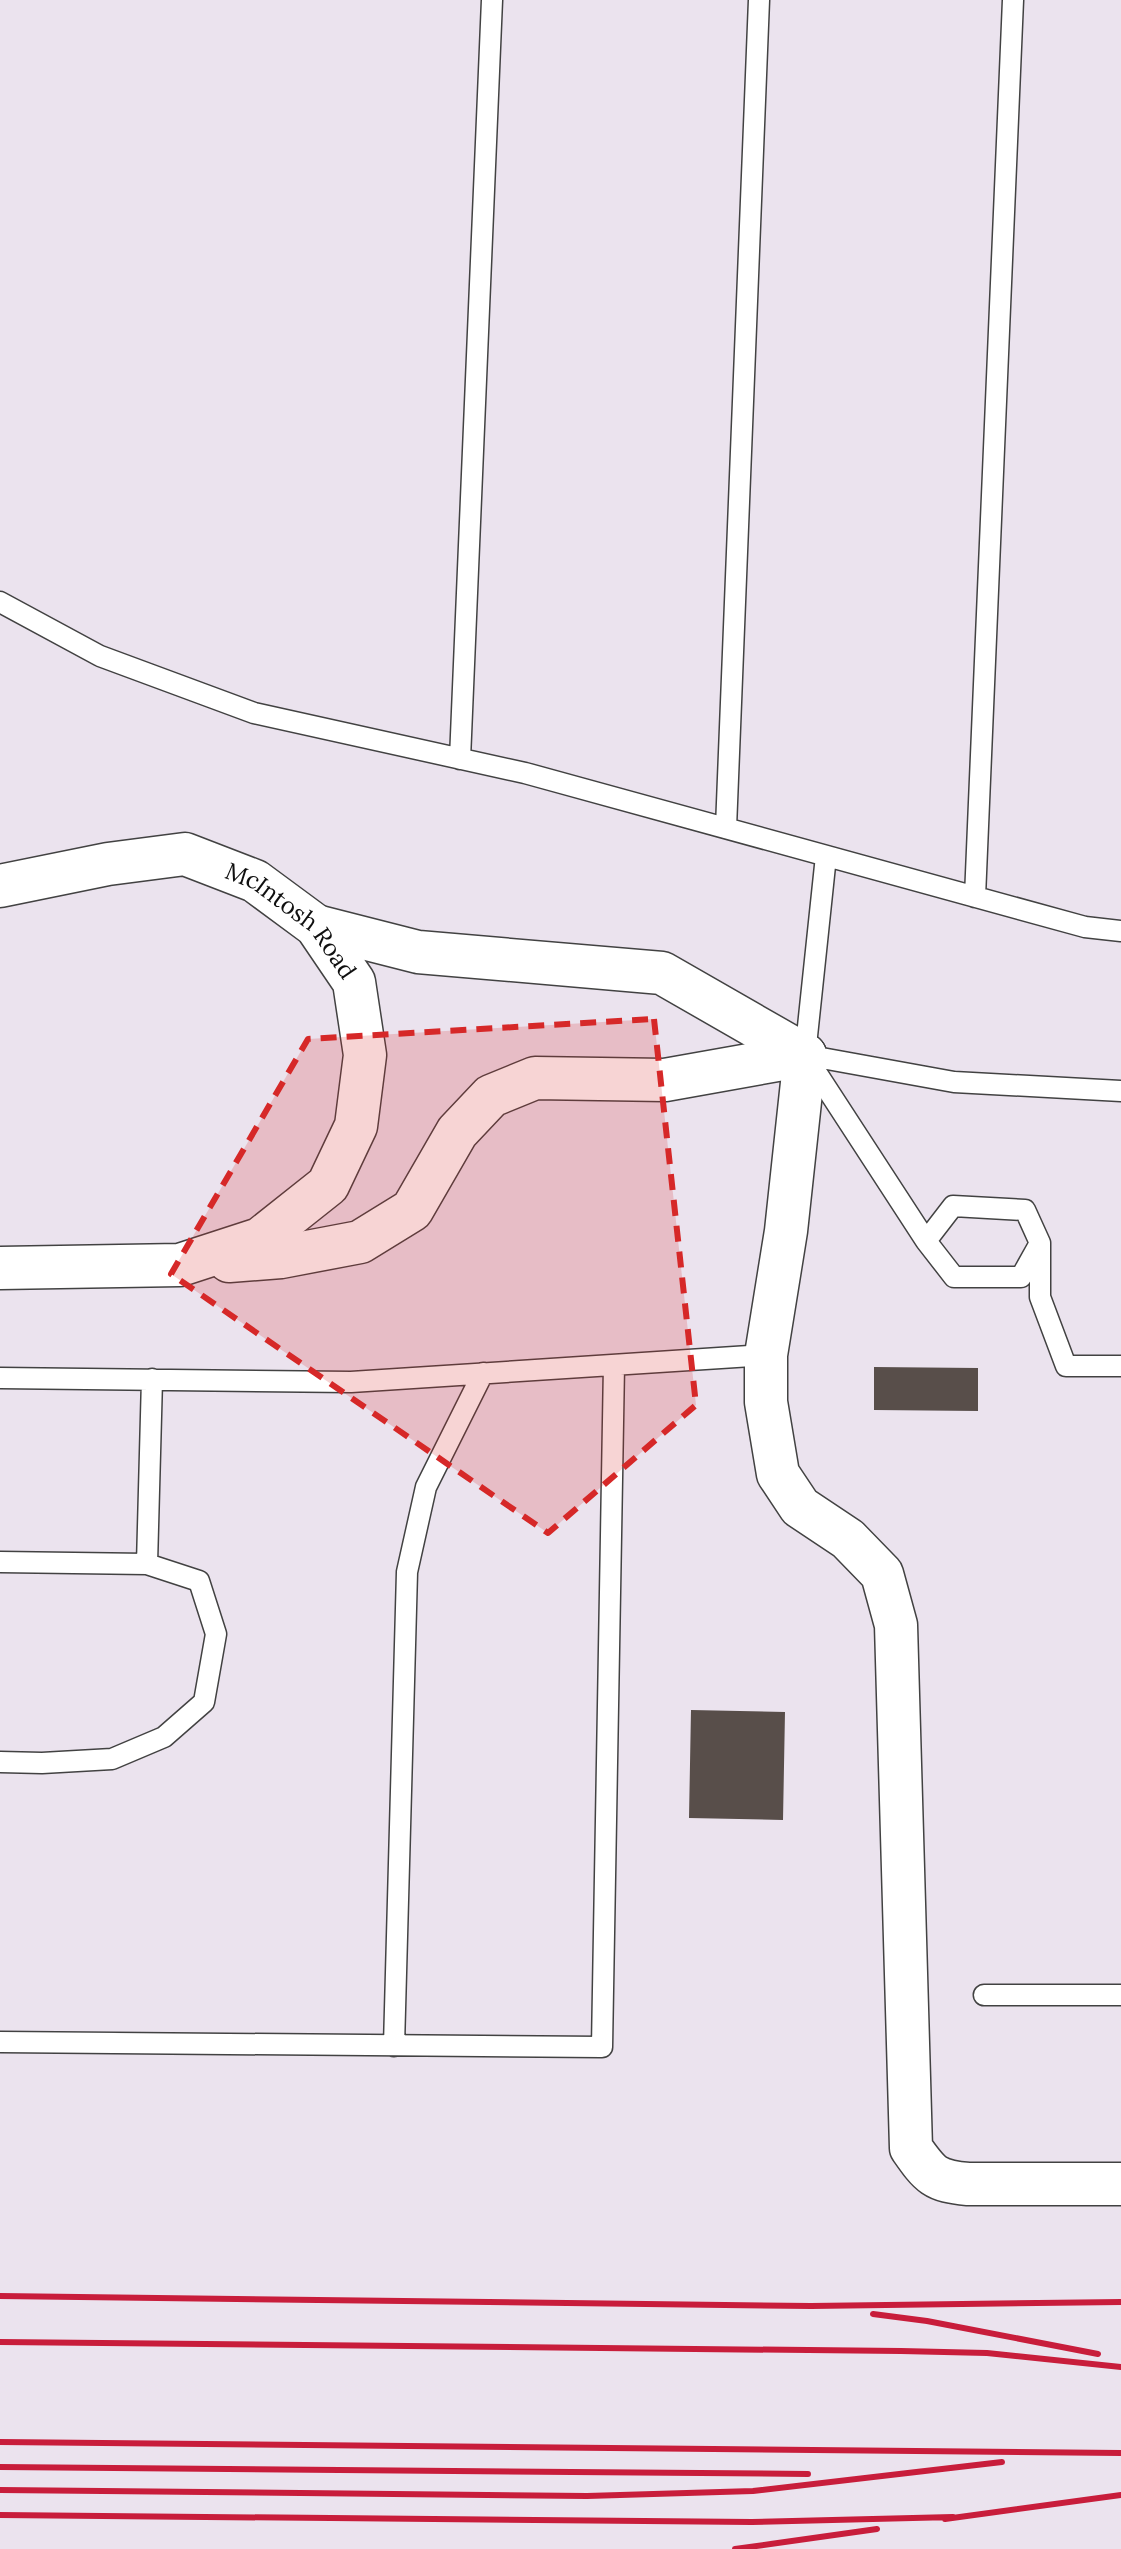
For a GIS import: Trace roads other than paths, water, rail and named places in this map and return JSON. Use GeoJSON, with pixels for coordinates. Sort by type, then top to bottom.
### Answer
{"type":"FeatureCollection","features":[{"type":"Feature","properties":{"kind":"street","name":"McIntosh Road"},"geometry":{"type":"LineString","coordinates":[[0,1268],[180,1265],[260,1239],[328,1185],[356,1126],[365,1055],[354,982],[316,926],[255,881],[185,854],[6,881]]}},
{"type":"Feature","properties":{"kind":"street"},"geometry":{"type":"LineString","coordinates":[[316,926],[418,952],[662,973],[805,1055]]}},
{"type":"Feature","properties":{"kind":"street"},"geometry":{"type":"LineString","coordinates":[[180,1265],[281,1257],[360,1242],[412,1210],[457,1132],[491,1096],[535,1078],[665,1080],[805,1055]]}},
{"type":"Feature","properties":{"kind":"street"},"geometry":{"type":"LineString","coordinates":[[805,1055],[786,1231],[766,1355],[766,1402],[778,1474],[800,1507],[848,1539],[882,1574],[896,1625],[911,2148],[928,2172],[946,2182],[1121,2184]]}},
{"type":"Feature","properties":{"kind":"lane"},"geometry":{"type":"LineString","coordinates":[[460,759],[492,0]]}},
{"type":"Feature","properties":{"kind":"lane"},"geometry":{"type":"LineString","coordinates":[[726,828],[759,0]]}},
{"type":"Feature","properties":{"kind":"lane"},"geometry":{"type":"LineString","coordinates":[[975,897],[1013,0]]}},
{"type":"Feature","properties":{"kind":"lane"},"geometry":{"type":"LineString","coordinates":[[0,602],[100,656],[254,713],[525,773],[1085,927],[1121,931]]}},
{"type":"Feature","properties":{"kind":"lane"},"geometry":{"type":"LineString","coordinates":[[826,856],[805,1055],[926,1241],[954,1277],[1021,1277],[1040,1243]]}},
{"type":"Feature","properties":{"kind":"lane"},"geometry":{"type":"LineString","coordinates":[[805,1055],[954,1082],[1121,1091]]}},
{"type":"Feature","properties":{"kind":"lane"},"geometry":{"type":"LineString","coordinates":[[926,1241],[953,1206],[1025,1210],[1040,1243],[1040,1297],[1066,1366],[1121,1366]]}},
{"type":"Feature","properties":{"kind":"lane"},"geometry":{"type":"LineString","coordinates":[[0,1378],[351,1382],[766,1355]]}},
{"type":"Feature","properties":{"kind":"lane"},"geometry":{"type":"LineString","coordinates":[[0,2042],[602,2047],[614,1365]]}},
{"type":"Feature","properties":{"kind":"lane"},"geometry":{"type":"LineString","coordinates":[[394,2046],[407,1572],[426,1487],[483,1373]]}},
{"type":"Feature","properties":{"kind":"lane"},"geometry":{"type":"LineString","coordinates":[[147,1564],[152,1379]]}},
{"type":"Feature","properties":{"kind":"lane"},"geometry":{"type":"LineString","coordinates":[[0,1562],[147,1564],[199,1581],[216,1634],[204,1702],[164,1737],[112,1759],[0,1762]]}},
{"type":"Feature","properties":{"kind":"lane"},"geometry":{"type":"LineString","coordinates":[[984,1995],[1121,1995]]}},
{"type":"Feature","properties":{"kind":"railway"},"geometry":{"type":"LineString","coordinates":[[0,2296],[811,2306],[1121,2302]]}},
{"type":"Feature","properties":{"kind":"railway"},"geometry":{"type":"LineString","coordinates":[[873,2314],[927,2321],[1098,2354]]}},
{"type":"Feature","properties":{"kind":"railway"},"geometry":{"type":"LineString","coordinates":[[0,2342],[901,2351],[987,2353],[1121,2367]]}},
{"type":"Feature","properties":{"kind":"railway"},"geometry":{"type":"LineString","coordinates":[[0,2442],[1121,2453]]}},
{"type":"Feature","properties":{"kind":"railway"},"geometry":{"type":"LineString","coordinates":[[0,2490],[587,2496],[753,2491],[1002,2462]]}},
{"type":"Feature","properties":{"kind":"railway"},"geometry":{"type":"LineString","coordinates":[[0,2467],[808,2474]]}},
{"type":"Feature","properties":{"kind":"railway"},"geometry":{"type":"LineString","coordinates":[[945,2519],[1121,2495]]}},
{"type":"Feature","properties":{"kind":"railway"},"geometry":{"type":"LineString","coordinates":[[0,2515],[752,2522],[953,2517]]}},
{"type":"Feature","properties":{"kind":"railway"},"geometry":{"type":"LineString","coordinates":[[735,2549],[877,2529]]}}]}
